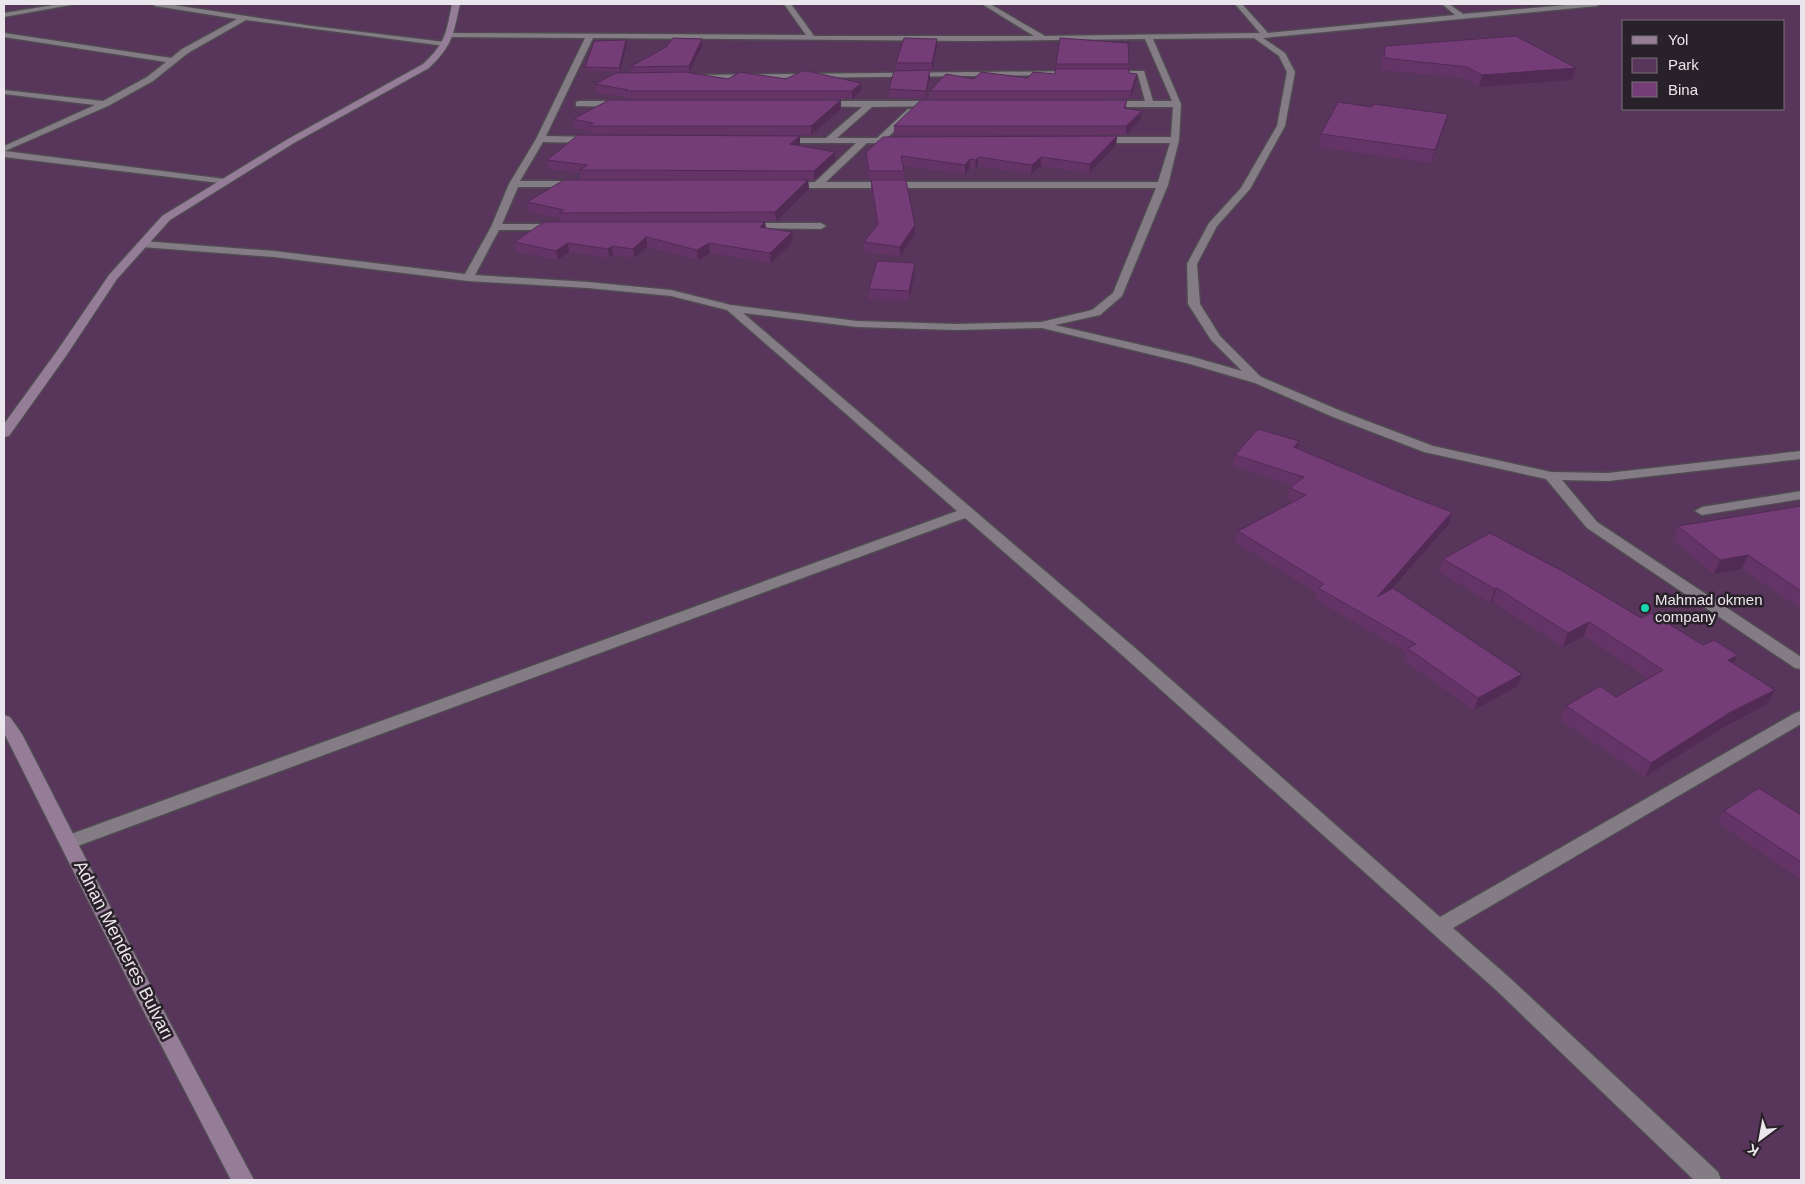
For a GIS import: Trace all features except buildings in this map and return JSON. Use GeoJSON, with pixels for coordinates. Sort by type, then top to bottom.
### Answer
{"type":"FeatureCollection","features":[{"type":"Feature","properties":{"kind":"main road"},"geometry":{"type":"LineString","coordinates":[[4,433],[62,353],[113,277],[166,218],[300,136],[426,66],[441,52],[447,39],[456,4]]}},
{"type":"Feature","properties":{"kind":"main road","name":"Adnan Menderes Bulvarı"},"geometry":{"type":"LineString","coordinates":[[4,721],[14,734],[152,1008],[243,1180]]}},
{"type":"Feature","properties":{"kind":"street"},"geometry":{"type":"LineString","coordinates":[[4,15],[72,4]]}},
{"type":"Feature","properties":{"kind":"street"},"geometry":{"type":"LineString","coordinates":[[155,4],[312,28],[447,39],[590,36],[1148,38],[1261,35],[1597,4]]}},
{"type":"Feature","properties":{"kind":"street"},"geometry":{"type":"LineString","coordinates":[[788,4],[811,37]]}},
{"type":"Feature","properties":{"kind":"street"},"geometry":{"type":"LineString","coordinates":[[985,4],[1044,38]]}},
{"type":"Feature","properties":{"kind":"street"},"geometry":{"type":"LineString","coordinates":[[1238,4],[1261,35],[1282,55],[1291,72],[1281,126],[1245,189],[1213,225],[1192,264],[1194,304],[1215,338],[1259,380]]}},
{"type":"Feature","properties":{"kind":"street"},"geometry":{"type":"LineString","coordinates":[[1445,4],[1461,16]]}},
{"type":"Feature","properties":{"kind":"street"},"geometry":{"type":"LineString","coordinates":[[4,150],[105,104],[150,79],[185,51],[244,18]]}},
{"type":"Feature","properties":{"kind":"street"},"geometry":{"type":"LineString","coordinates":[[4,35],[173,61]]}},
{"type":"Feature","properties":{"kind":"street"},"geometry":{"type":"LineString","coordinates":[[468,278],[496,227],[514,184],[540,139],[590,36]]}},
{"type":"Feature","properties":{"kind":"street"},"geometry":{"type":"LineString","coordinates":[[142,244],[274,254],[468,278],[588,285],[671,293],[731,308],[857,324],[956,327],[1041,325],[1096,313],[1118,294],[1163,185],[1175,140],[1177,104],[1148,38]]}},
{"type":"Feature","properties":{"kind":"street"},"geometry":{"type":"LineString","coordinates":[[679,77],[1082,73]]}},
{"type":"Feature","properties":{"kind":"street"},"geometry":{"type":"LineString","coordinates":[[1102,73],[1141,73],[1150,104]]}},
{"type":"Feature","properties":{"kind":"street"},"geometry":{"type":"LineString","coordinates":[[4,92],[105,104]]}},
{"type":"Feature","properties":{"kind":"street"},"geometry":{"type":"LineString","coordinates":[[579,104],[628,104]]}},
{"type":"Feature","properties":{"kind":"street"},"geometry":{"type":"LineString","coordinates":[[812,104],[947,104]]}},
{"type":"Feature","properties":{"kind":"street"},"geometry":{"type":"LineString","coordinates":[[829,140],[870,104]]}},
{"type":"Feature","properties":{"kind":"street"},"geometry":{"type":"LineString","coordinates":[[879,141],[918,104]]}},
{"type":"Feature","properties":{"kind":"street"},"geometry":{"type":"LineString","coordinates":[[1092,104],[1177,104]]}},
{"type":"Feature","properties":{"kind":"street"},"geometry":{"type":"LineString","coordinates":[[540,139],[599,140]]}},
{"type":"Feature","properties":{"kind":"street"},"geometry":{"type":"LineString","coordinates":[[769,140],[909,141]]}},
{"type":"Feature","properties":{"kind":"street"},"geometry":{"type":"LineString","coordinates":[[1086,140],[1175,140]]}},
{"type":"Feature","properties":{"kind":"street"},"geometry":{"type":"LineString","coordinates":[[816,186],[864,141]]}},
{"type":"Feature","properties":{"kind":"street"},"geometry":{"type":"LineString","coordinates":[[4,154],[225,182]]}},
{"type":"Feature","properties":{"kind":"street"},"geometry":{"type":"LineString","coordinates":[[514,184],[588,184]]}},
{"type":"Feature","properties":{"kind":"street"},"geometry":{"type":"LineString","coordinates":[[776,185],[1163,185]]}},
{"type":"Feature","properties":{"kind":"street"},"geometry":{"type":"LineString","coordinates":[[733,226],[821,226]]}},
{"type":"Feature","properties":{"kind":"street"},"geometry":{"type":"LineString","coordinates":[[496,227],[565,227]]}},
{"type":"Feature","properties":{"kind":"street"},"geometry":{"type":"LineString","coordinates":[[731,308],[1128,651],[1440,927],[1710,1180]]}},
{"type":"Feature","properties":{"kind":"street"},"geometry":{"type":"LineString","coordinates":[[1041,325],[1193,360],[1259,380],[1337,414],[1429,449],[1552,476],[1608,477],[1801,454]]}},
{"type":"Feature","properties":{"kind":"street"},"geometry":{"type":"LineString","coordinates":[[1552,476],[1592,525],[1801,664]]}},
{"type":"Feature","properties":{"kind":"street"},"geometry":{"type":"LineString","coordinates":[[1702,511],[1801,496]]}},
{"type":"Feature","properties":{"kind":"street"},"geometry":{"type":"LineString","coordinates":[[69,842],[968,512]]}},
{"type":"Feature","properties":{"kind":"street"},"geometry":{"type":"LineString","coordinates":[[1440,927],[1801,717]]}},
{"type":"Feature","properties":{"kind":"green space"},"geometry":{"type":"Polygon","coordinates":[[[4,4],[1801,4],[1801,1180],[4,1180],[4,4]]]}},
{"type":"Feature","properties":{"kind":"place","name":"Mahmad okmen company"},"geometry":{"type":"Point","coordinates":[1645,608]}}]}
